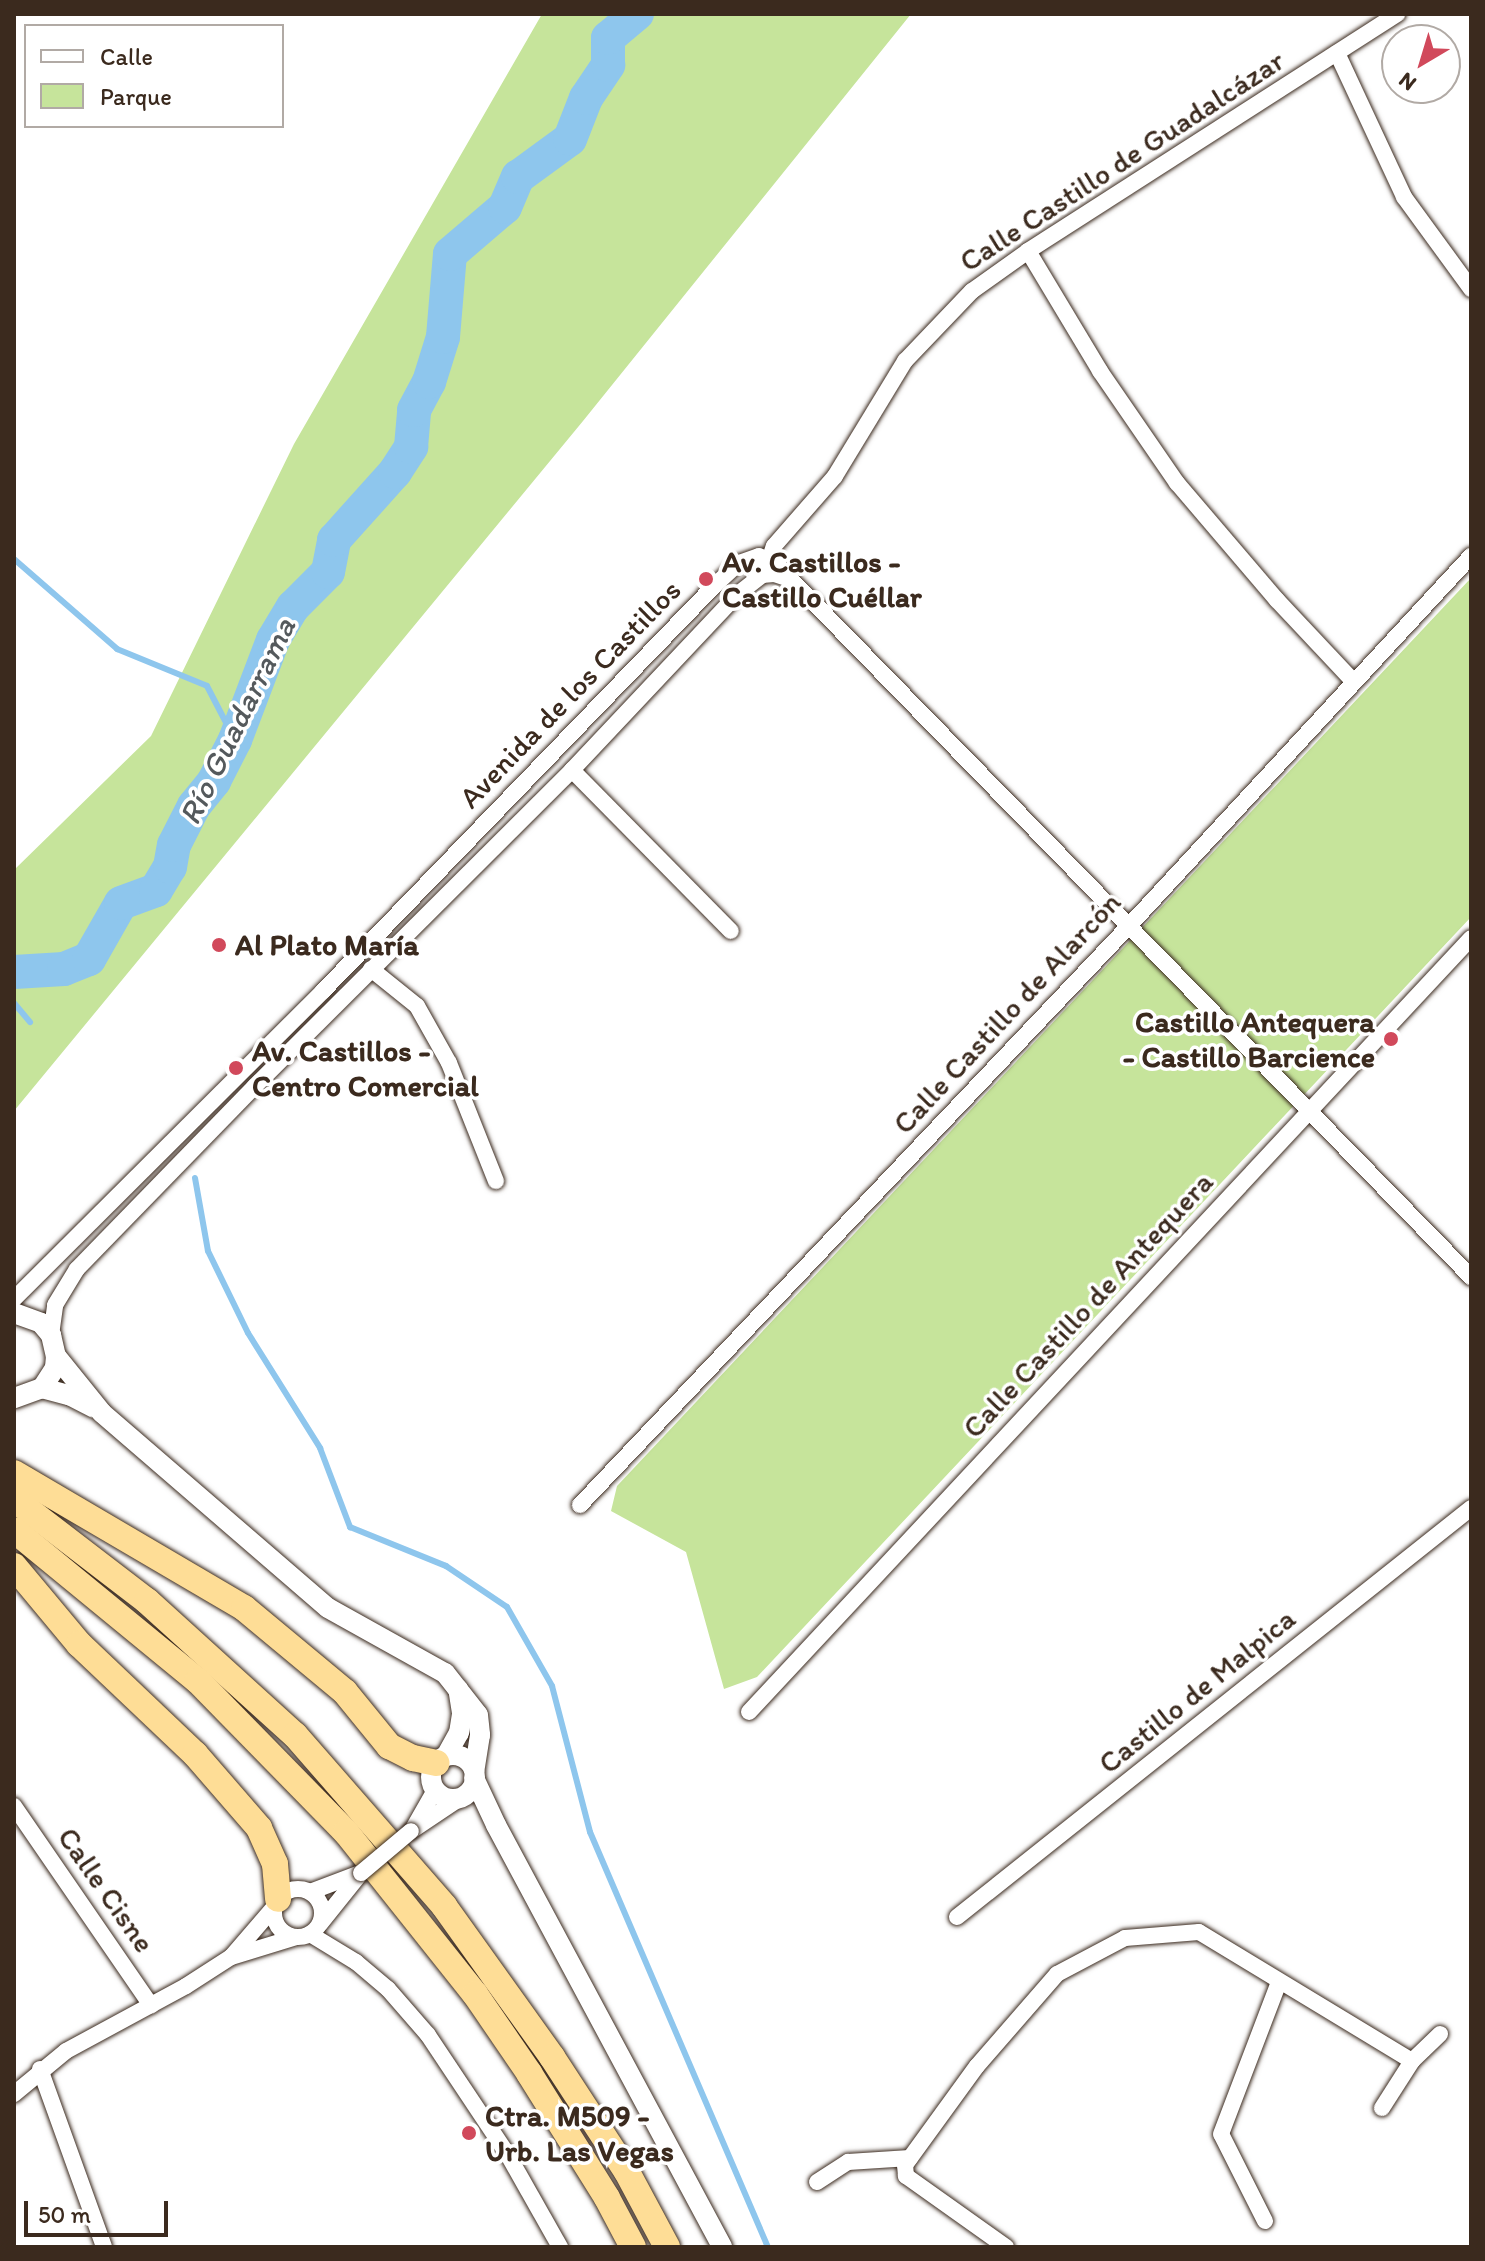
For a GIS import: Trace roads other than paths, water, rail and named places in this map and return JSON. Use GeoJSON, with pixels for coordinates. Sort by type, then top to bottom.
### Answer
{"type":"FeatureCollection","features":[{"type":"Feature","properties":{"kind":"highway"},"geometry":{"type":"LineString","coordinates":[[14,1473],[244,1608],[345,1692],[389,1746],[413,1758],[441,1760]]}},
{"type":"Feature","properties":{"kind":"highway"},"geometry":{"type":"LineString","coordinates":[[14,1499],[147,1601],[218,1663],[305,1747],[444,1906],[627,2172],[667,2247]]}},
{"type":"Feature","properties":{"kind":"highway"},"geometry":{"type":"LineString","coordinates":[[14,1530],[198,1681],[346,1832],[475,1994],[529,2073],[607,2198],[633,2247]]}},
{"type":"Feature","properties":{"kind":"highway"},"geometry":{"type":"LineString","coordinates":[[14,1566],[79,1644],[195,1754],[259,1828],[275,1864],[277,1902]]}},
{"type":"Feature","properties":{"kind":"street","name":"Calle Castillo de Guadalcázar"},"geometry":{"type":"LineString","coordinates":[[768,566],[835,476],[905,361],[972,291],[1028,251],[1397,14]]}},
{"type":"Feature","properties":{"kind":"street"},"geometry":{"type":"LineString","coordinates":[[1337,53],[1404,197],[1471,289]]}},
{"type":"Feature","properties":{"kind":"street"},"geometry":{"type":"LineString","coordinates":[[1028,251],[1100,371],[1177,483],[1277,600],[1354,682]]}},
{"type":"Feature","properties":{"kind":"street","name":"Calle Castillo de Alarcón"},"geometry":{"type":"LineString","coordinates":[[580,1505],[1127,928],[1471,556]]}},
{"type":"Feature","properties":{"kind":"street","name":"Avenida de los Castillos"},"geometry":{"type":"LineString","coordinates":[[14,1299],[323,991],[714,586],[750,557],[768,566],[572,770],[371,969],[77,1269],[55,1305],[51,1335]]}},
{"type":"Feature","properties":{"kind":"street"},"geometry":{"type":"LineString","coordinates":[[768,566],[790,580],[1471,1277]]}},
{"type":"Feature","properties":{"kind":"street"},"geometry":{"type":"LineString","coordinates":[[572,770],[731,931]]}},
{"type":"Feature","properties":{"kind":"street","name":"Calle Castillo de Antequera"},"geometry":{"type":"LineString","coordinates":[[749,1712],[1471,938]]}},
{"type":"Feature","properties":{"kind":"street"},"geometry":{"type":"LineString","coordinates":[[371,969],[417,1006],[449,1063],[496,1181]]}},
{"type":"Feature","properties":{"kind":"street"},"geometry":{"type":"LineString","coordinates":[[14,1313],[41,1323],[51,1335],[56,1356],[55,1368],[42,1388]]}},
{"type":"Feature","properties":{"kind":"street"},"geometry":{"type":"LineString","coordinates":[[14,2094],[40,2069],[66,2051],[231,1957],[309,1932],[361,1873],[411,1831],[471,1789],[480,1735],[478,1715],[458,1685],[418,1655],[328,1608],[102,1413],[56,1356]]}},
{"type":"Feature","properties":{"kind":"street"},"geometry":{"type":"LineString","coordinates":[[14,1398],[42,1388],[69,1395],[102,1413]]}},
{"type":"Feature","properties":{"kind":"street","name":"Castillo de Malpica"},"geometry":{"type":"LineString","coordinates":[[957,1917],[1471,1508]]}},
{"type":"Feature","properties":{"kind":"street"},"geometry":{"type":"LineString","coordinates":[[411,1831],[435,1790],[431,1774],[459,1733],[462,1713],[458,1685]]}},
{"type":"Feature","properties":{"kind":"street"},"geometry":{"type":"LineString","coordinates":[[441,1760],[463,1758],[474,1774],[496,1825],[722,2247]]}},
{"type":"Feature","properties":{"kind":"street"},"geometry":{"type":"LineString","coordinates":[[435,1790],[450,1799],[462,1797]]}},
{"type":"Feature","properties":{"kind":"street","name":"Calle Cisne"},"geometry":{"type":"LineString","coordinates":[[14,1806],[151,2005]]}},
{"type":"Feature","properties":{"kind":"street"},"geometry":{"type":"LineString","coordinates":[[231,1957],[289,1891],[310,1892],[361,1873]]}},
{"type":"Feature","properties":{"kind":"street"},"geometry":{"type":"LineString","coordinates":[[309,1932],[321,1906],[310,1892]]}},
{"type":"Feature","properties":{"kind":"street"},"geometry":{"type":"LineString","coordinates":[[277,1902],[278,1927],[309,1932],[367,1971],[428,2035],[508,2155],[560,2247]]}},
{"type":"Feature","properties":{"kind":"street"},"geometry":{"type":"LineString","coordinates":[[1006,2247],[906,2176],[904,2171],[910,2158],[977,2066],[1057,1974],[1125,1938],[1199,1932],[1412,2061]]}},
{"type":"Feature","properties":{"kind":"street"},"geometry":{"type":"LineString","coordinates":[[1265,2221],[1221,2134],[1279,1982]]}},
{"type":"Feature","properties":{"kind":"street"},"geometry":{"type":"LineString","coordinates":[[1382,2108],[1412,2061],[1440,2034]]}},
{"type":"Feature","properties":{"kind":"street"},"geometry":{"type":"LineString","coordinates":[[40,2069],[104,2247]]}},
{"type":"Feature","properties":{"kind":"street"},"geometry":{"type":"LineString","coordinates":[[817,2182],[848,2162],[910,2158]]}},
{"type":"Feature","properties":{"kind":"waterway","name":"Río Guadarrama"},"geometry":{"type":"LineString","coordinates":[[14,972],[64,969],[89,959],[121,903],[156,890],[170,867],[174,845],[194,806],[214,781],[235,740],[273,640],[293,607],[328,572],[334,540],[395,472],[411,447],[414,410],[429,382],[443,337],[450,254],[505,207],[518,177],[570,139],[586,98],[608,65],[608,38],[637,14]]}},
{"type":"Feature","properties":{"kind":"waterway"},"geometry":{"type":"LineString","coordinates":[[14,559],[117,649],[207,686],[235,740]]}},
{"type":"Feature","properties":{"kind":"waterway"},"geometry":{"type":"LineString","coordinates":[[14,1003],[30,1022]]}},
{"type":"Feature","properties":{"kind":"waterway"},"geometry":{"type":"LineString","coordinates":[[195,1178],[208,1251],[248,1333],[320,1448],[350,1527],[446,1566],[507,1607],[552,1686],[590,1832],[768,2247]]}},
{"type":"Feature","properties":{"kind":"place","name":"Av. Castillos - Castillo Cuéllar"},"geometry":{"type":"Point","coordinates":[706,579]}},
{"type":"Feature","properties":{"kind":"place","name":"Al Plato María"},"geometry":{"type":"Point","coordinates":[219,945]}},
{"type":"Feature","properties":{"kind":"place","name":"Castillo Antequera - Castillo Barcience"},"geometry":{"type":"Point","coordinates":[1391,1039]}},
{"type":"Feature","properties":{"kind":"place","name":"Av. Castillos - Centro Comercial"},"geometry":{"type":"Point","coordinates":[236,1068]}},
{"type":"Feature","properties":{"kind":"place","name":"Ctra. M509 - Urb. Las Vegas"},"geometry":{"type":"Point","coordinates":[469,2133]}}]}
